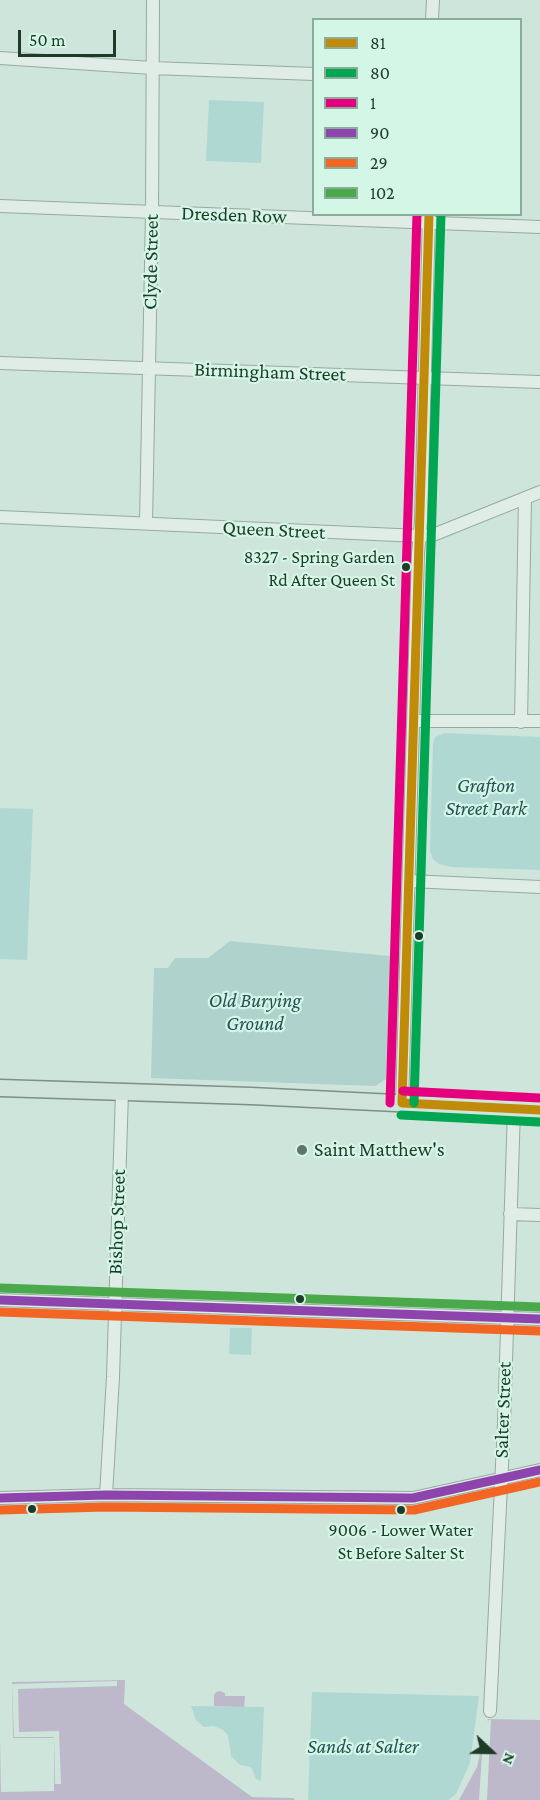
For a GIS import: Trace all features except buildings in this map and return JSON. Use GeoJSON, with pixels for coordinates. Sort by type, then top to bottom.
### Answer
{"type":"FeatureCollection","features":[{"type":"Feature","properties":{"kind":"main road"},"geometry":{"type":"LineString","coordinates":[[0,1088],[540,1110]]}},
{"type":"Feature","properties":{"kind":"street","name":"Clyde Street"},"geometry":{"type":"LineString","coordinates":[[146,523],[152,212],[153,0]]}},
{"type":"Feature","properties":{"kind":"street"},"geometry":{"type":"LineString","coordinates":[[432,18],[433,0]]}},
{"type":"Feature","properties":{"kind":"street"},"geometry":{"type":"LineString","coordinates":[[0,58],[152,68],[312,74]]}},
{"type":"Feature","properties":{"kind":"street","name":"Dresden Row"},"geometry":{"type":"LineString","coordinates":[[0,206],[428,219],[540,227]]}},
{"type":"Feature","properties":{"kind":"street"},"geometry":{"type":"LineString","coordinates":[[402,1103],[428,219]]}},
{"type":"Feature","properties":{"kind":"street","name":"Birmingham Street"},"geometry":{"type":"LineString","coordinates":[[0,363],[540,382]]}},
{"type":"Feature","properties":{"kind":"street","name":"Queen Street"},"geometry":{"type":"LineString","coordinates":[[0,518],[419,536],[433,535],[540,492]]}},
{"type":"Feature","properties":{"kind":"street"},"geometry":{"type":"LineString","coordinates":[[520,722],[525,498]]}},
{"type":"Feature","properties":{"kind":"street"},"geometry":{"type":"LineString","coordinates":[[414,721],[540,721]]}},
{"type":"Feature","properties":{"kind":"street"},"geometry":{"type":"LineString","coordinates":[[410,881],[540,887]]}},
{"type":"Feature","properties":{"kind":"street","name":"Bishop Street"},"geometry":{"type":"LineString","coordinates":[[106,1495],[113,1377],[122,1092]]}},
{"type":"Feature","properties":{"kind":"street","name":"Salter Street"},"geometry":{"type":"LineString","coordinates":[[490,1711],[504,1424],[514,1109]]}},
{"type":"Feature","properties":{"kind":"street"},"geometry":{"type":"LineString","coordinates":[[510,1214],[540,1215]]}},
{"type":"Feature","properties":{"kind":"street"},"geometry":{"type":"LineString","coordinates":[[0,1300],[540,1319]]}},
{"type":"Feature","properties":{"kind":"street"},"geometry":{"type":"LineString","coordinates":[[0,1498],[106,1495],[413,1498],[540,1470]]}},
{"type":"Feature","properties":{"kind":"green space"},"geometry":{"type":"Polygon","coordinates":[[[209,100],[264,102],[261,163],[206,161],[209,100]]]}},
{"type":"Feature","properties":{"kind":"green space","name":"Grafton Street Park"},"geometry":{"type":"Polygon","coordinates":[[[445,733],[540,737],[540,870],[451,867],[439,864],[433,859],[430,851],[433,743],[435,737],[445,733]]]}},
{"type":"Feature","properties":{"kind":"green space"},"geometry":{"type":"Polygon","coordinates":[[[0,808],[33,809],[27,960],[0,959],[0,808]]]}},
{"type":"Feature","properties":{"kind":"green space","name":"Old Burying Ground"},"geometry":{"type":"Polygon","coordinates":[[[230,941],[390,956],[386,1079],[375,1086],[151,1078],[154,968],[168,968],[175,958],[208,958],[230,941]]]}},
{"type":"Feature","properties":{"kind":"green space"},"geometry":{"type":"Polygon","coordinates":[[[230,1328],[252,1328],[251,1355],[229,1354],[230,1328]]]}},
{"type":"Feature","properties":{"kind":"green space","name":"Sands at Salter"},"geometry":{"type":"Polygon","coordinates":[[[312,1692],[479,1696],[470,1763],[456,1794],[448,1800],[308,1800],[312,1692]]]}},
{"type":"Feature","properties":{"kind":"green space"},"geometry":{"type":"Polygon","coordinates":[[[191,1706],[264,1707],[261,1781],[256,1779],[251,1767],[240,1765],[231,1756],[227,1734],[214,1726],[204,1727],[196,1720],[191,1706]]]}},
{"type":"Feature","properties":{"kind":"shaded area"},"geometry":{"type":"Polygon","coordinates":[[[125,1680],[124,1704],[252,1797],[293,1798],[295,1800],[0,1800],[0,1738],[1,1792],[54,1791],[54,1738],[13,1738],[12,1682],[125,1680]]]}},
{"type":"Feature","properties":{"kind":"shaded area"},"geometry":{"type":"Polygon","coordinates":[[[220,1691],[225,1693],[225,1696],[245,1696],[244,1707],[214,1706],[214,1695],[220,1691]]]}},
{"type":"Feature","properties":{"kind":"shaded area"},"geometry":{"type":"Polygon","coordinates":[[[488,1719],[540,1720],[540,1800],[459,1800],[477,1767],[488,1719]]]}},
{"type":"Feature","properties":{"kind":"pier"},"geometry":{"type":"Polygon","coordinates":[[[117,1681],[117,1686],[18,1689],[19,1732],[59,1731],[61,1784],[55,1784],[54,1737],[14,1737],[12,1684],[117,1681]]]}},
{"type":"Feature","properties":{"kind":"pier"},"geometry":{"type":"Polygon","coordinates":[[[491,1719],[487,1800],[479,1800],[484,1723],[491,1719]]]}},
{"type":"Feature","properties":{"kind":"transit line","name":"1"},"geometry":{"type":"LineString","coordinates":[[390,1103],[417,216]]}},
{"type":"Feature","properties":{"kind":"transit line","name":"81"},"geometry":{"type":"LineString","coordinates":[[402,1103],[429,216]]}},
{"type":"Feature","properties":{"kind":"transit line","name":"80"},"geometry":{"type":"LineString","coordinates":[[414,1103],[441,216]]}},
{"type":"Feature","properties":{"kind":"transit line","name":"1"},"geometry":{"type":"LineString","coordinates":[[403,1091],[540,1098]]}},
{"type":"Feature","properties":{"kind":"transit line","name":"81"},"geometry":{"type":"LineString","coordinates":[[402,1103],[540,1110]]}},
{"type":"Feature","properties":{"kind":"transit line","name":"80"},"geometry":{"type":"LineString","coordinates":[[401,1115],[539,1122]]}},
{"type":"Feature","properties":{"kind":"transit line","name":"102"},"geometry":{"type":"LineString","coordinates":[[0,1288],[540,1307]]}},
{"type":"Feature","properties":{"kind":"transit line","name":"90"},"geometry":{"type":"LineString","coordinates":[[0,1300],[540,1319]]}},
{"type":"Feature","properties":{"kind":"transit line","name":"29"},"geometry":{"type":"LineString","coordinates":[[0,1312],[540,1331]]}},
{"type":"Feature","properties":{"kind":"transit line","name":"90"},"geometry":{"type":"LineString","coordinates":[[0,1498],[106,1495],[413,1498],[540,1470]]}},
{"type":"Feature","properties":{"kind":"transit line","name":"29"},"geometry":{"type":"LineString","coordinates":[[0,1510],[106,1507],[414,1510],[540,1482]]}},
{"type":"Feature","properties":{"kind":"place","name":"8327 - Spring Garden Rd After Queen St"},"geometry":{"type":"Point","coordinates":[406,567]}},
{"type":"Feature","properties":{"kind":"place","name":"Saint Matthew's"},"geometry":{"type":"Point","coordinates":[302,1150]}},
{"type":"Feature","properties":{"kind":"place","name":"9006 - Lower Water St Before Salter St"},"geometry":{"type":"Point","coordinates":[401,1510]}}]}
